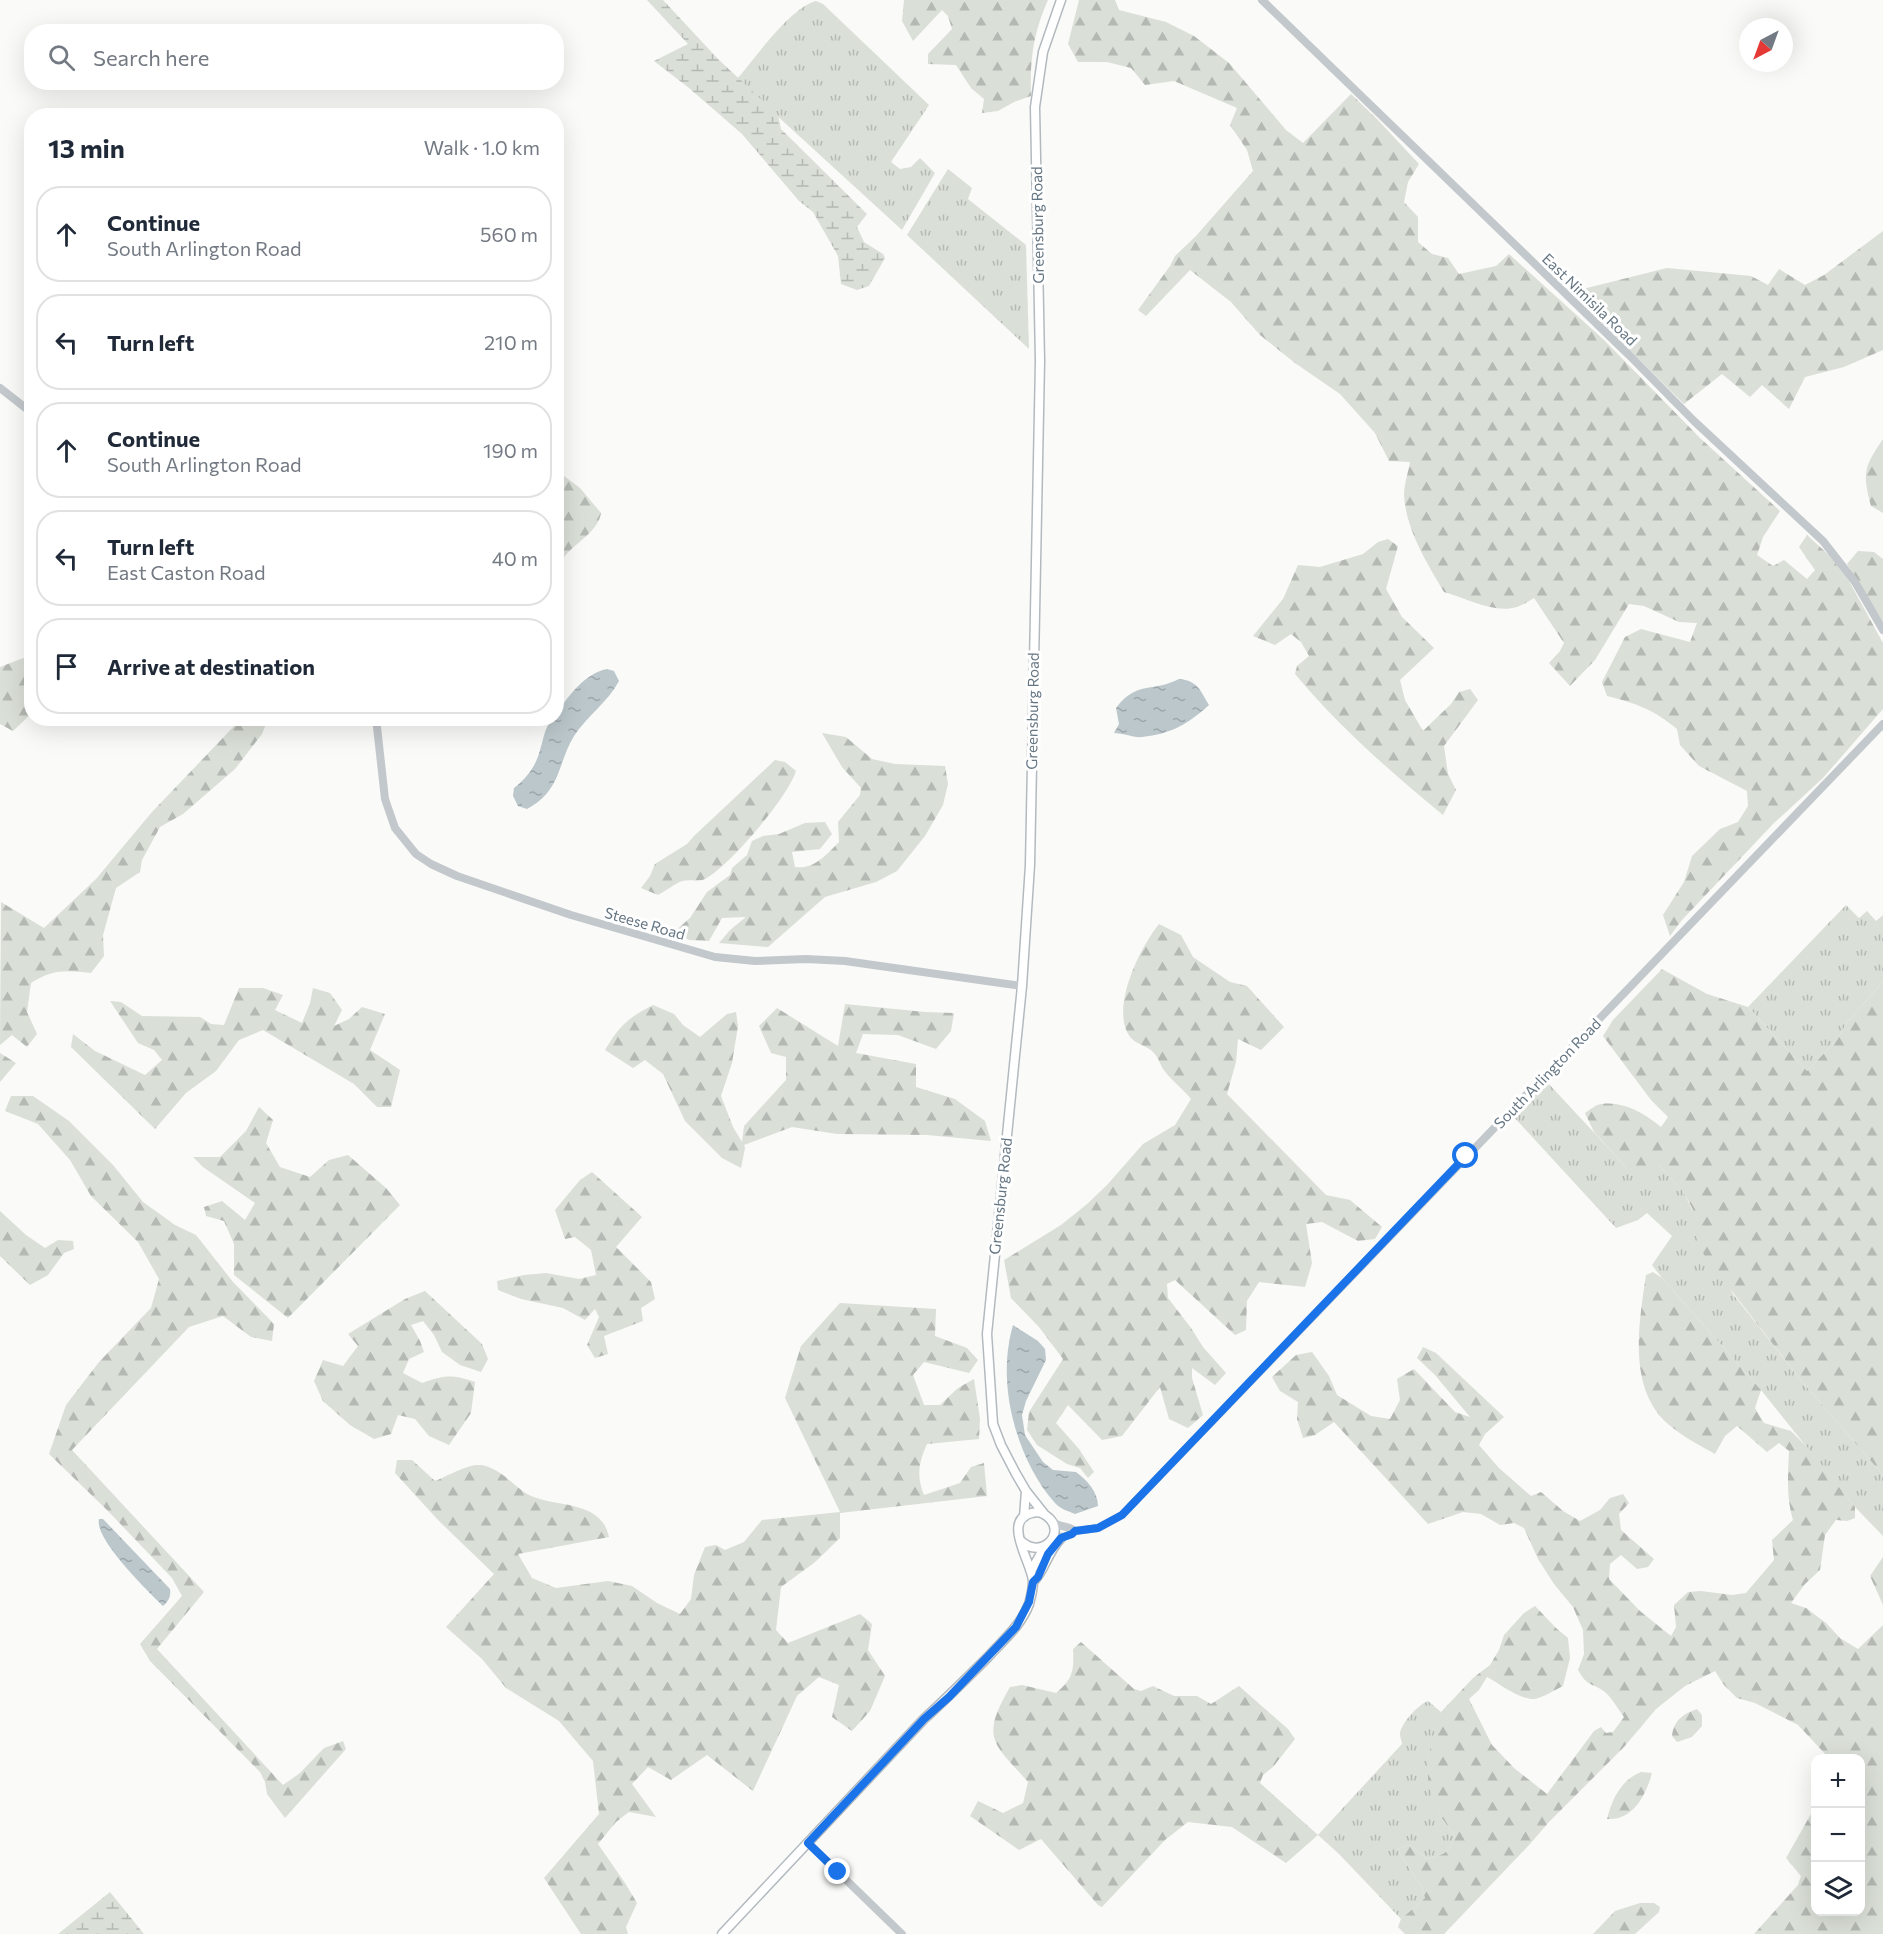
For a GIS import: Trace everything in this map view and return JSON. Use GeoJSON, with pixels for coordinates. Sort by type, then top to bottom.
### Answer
{"type":"FeatureCollection","features":[{"type":"Feature","properties":{"kind":"main road","name":"Greensburg Road"},"geometry":{"type":"LineString","coordinates":[[1048,1518],[1026,1491],[1001,1445],[993,1424],[987,1316],[1022,986],[1030,866],[1040,397],[1035,107],[1043,52],[1061,0]]}},
{"type":"Feature","properties":{"kind":"main road"},"geometry":{"type":"LineString","coordinates":[[1024,1517],[1026,1491]]}},
{"type":"Feature","properties":{"kind":"main road"},"geometry":{"type":"LineString","coordinates":[[722,1934],[924,1719],[1016,1627],[1029,1602],[1033,1582],[1017,1530],[1018,1524],[1024,1517],[1037,1512],[1048,1518],[1054,1533],[1031,1571]]}},
{"type":"Feature","properties":{"kind":"main road"},"geometry":{"type":"LineString","coordinates":[[1033,1582],[1038,1577],[1048,1554],[1061,1538]]}},
{"type":"Feature","properties":{"kind":"main road"},"geometry":{"type":"LineString","coordinates":[[1021,1541],[1030,1548],[1047,1545]]}},
{"type":"Feature","properties":{"kind":"street","name":"East Nimisila Road"},"geometry":{"type":"LineString","coordinates":[[1262,0],[1702,429],[1823,541],[1855,582],[1883,630]]}},
{"type":"Feature","properties":{"kind":"street"},"geometry":{"type":"LineString","coordinates":[[0,388],[24,407]]}},
{"type":"Feature","properties":{"kind":"street","name":"South Arlington Road"},"geometry":{"type":"LineString","coordinates":[[1047,1545],[1075,1531],[1098,1528],[1122,1515],[1883,724]]}},
{"type":"Feature","properties":{"kind":"street","name":"Steese Road"},"geometry":{"type":"LineString","coordinates":[[377,726],[385,799],[393,823],[403,840],[416,854],[444,871],[571,915],[715,957],[755,961],[806,959],[845,962],[1022,986]]}},
{"type":"Feature","properties":{"kind":"street"},"geometry":{"type":"LineString","coordinates":[[1048,1518],[1060,1527],[1072,1528],[1075,1531]]}},
{"type":"Feature","properties":{"kind":"street"},"geometry":{"type":"LineString","coordinates":[[808,1843],[902,1934]]}},
{"type":"Feature","properties":{"kind":"green space"},"geometry":{"type":"Polygon","coordinates":[[[647,0],[663,0],[718,59],[778,115],[781,129],[867,214],[857,227],[864,242],[883,254],[885,258],[869,286],[857,290],[841,284],[838,256],[813,212],[799,201],[742,134],[654,61],[688,44],[647,0]]]}},
{"type":"Feature","properties":{"kind":"green space"},"geometry":{"type":"Polygon","coordinates":[[[904,0],[1048,0],[1033,47],[1031,96],[998,111],[982,113],[984,99],[971,88],[956,65],[928,64],[928,54],[952,29],[948,16],[942,10],[913,41],[902,21],[904,0]]]}},
{"type":"Feature","properties":{"kind":"green space"},"geometry":{"type":"Polygon","coordinates":[[[1079,0],[1115,0],[1119,10],[1166,22],[1194,36],[1229,63],[1286,130],[1303,143],[1351,94],[1419,164],[1408,182],[1404,202],[1418,217],[1418,242],[1432,254],[1448,258],[1459,274],[1496,266],[1509,254],[1604,340],[1700,438],[1780,511],[1763,537],[1757,555],[1773,566],[1784,560],[1807,579],[1815,570],[1799,547],[1807,535],[1830,556],[1849,581],[1883,643],[1883,709],[1823,778],[1773,824],[1682,920],[1670,936],[1663,915],[1684,882],[1692,856],[1720,829],[1738,822],[1748,806],[1747,791],[1699,766],[1680,745],[1677,729],[1644,708],[1607,696],[1602,682],[1625,637],[1641,629],[1690,642],[1697,623],[1679,622],[1644,606],[1629,604],[1595,660],[1570,686],[1549,663],[1564,643],[1534,598],[1508,609],[1489,607],[1444,592],[1418,546],[1409,521],[1404,495],[1410,462],[1389,461],[1375,433],[1340,394],[1260,335],[1231,302],[1190,270],[1146,316],[1138,310],[1175,256],[1196,236],[1253,171],[1247,150],[1230,125],[1237,108],[1174,81],[1145,85],[1131,68],[1107,62],[1078,62],[1068,44],[1079,0]]]}},
{"type":"Feature","properties":{"kind":"green space"},"geometry":{"type":"Polygon","coordinates":[[[816,1],[823,4],[929,105],[891,162],[900,169],[911,167],[920,158],[935,173],[902,230],[737,79],[763,46],[795,13],[816,1]]]}},
{"type":"Feature","properties":{"kind":"green space"},"geometry":{"type":"Polygon","coordinates":[[[948,169],[972,188],[968,199],[1026,245],[1029,349],[907,235],[948,169]]]}},
{"type":"Feature","properties":{"kind":"green space"},"geometry":{"type":"Polygon","coordinates":[[[1883,231],[1883,350],[1844,367],[1805,377],[1789,409],[1762,385],[1750,397],[1722,374],[1684,404],[1571,292],[1667,268],[1751,276],[1768,285],[1779,269],[1805,285],[1824,275],[1883,231]]]}},
{"type":"Feature","properties":{"kind":"green space"},"geometry":{"type":"Polygon","coordinates":[[[1883,439],[1883,513],[1871,506],[1866,485],[1866,470],[1883,439]]]}},
{"type":"Feature","properties":{"kind":"green space"},"geometry":{"type":"Polygon","coordinates":[[[564,476],[580,488],[601,513],[596,526],[564,558],[564,476]]]}},
{"type":"Feature","properties":{"kind":"green space"},"geometry":{"type":"Polygon","coordinates":[[[1388,539],[1398,546],[1386,589],[1402,617],[1434,648],[1400,680],[1405,700],[1423,731],[1451,704],[1459,692],[1470,689],[1478,700],[1444,746],[1448,774],[1456,790],[1443,815],[1366,748],[1295,674],[1297,666],[1309,656],[1301,642],[1291,634],[1275,645],[1253,636],[1283,599],[1298,565],[1320,567],[1363,554],[1378,542],[1388,539]]]}},
{"type":"Feature","properties":{"kind":"green space"},"geometry":{"type":"Polygon","coordinates":[[[1858,551],[1874,552],[1883,559],[1883,622],[1847,564],[1858,551]]]}},
{"type":"Feature","properties":{"kind":"green space"},"geometry":{"type":"Polygon","coordinates":[[[24,658],[24,721],[13,731],[0,724],[0,667],[24,658]]]}},
{"type":"Feature","properties":{"kind":"green space"},"geometry":{"type":"Polygon","coordinates":[[[234,726],[265,726],[262,734],[235,769],[183,814],[160,827],[142,860],[140,872],[116,888],[103,935],[104,956],[91,973],[74,971],[53,973],[31,983],[27,1012],[37,1034],[27,1047],[12,1035],[0,1045],[1,902],[44,928],[96,879],[152,812],[234,726]]]}},
{"type":"Feature","properties":{"kind":"green space"},"geometry":{"type":"Polygon","coordinates":[[[822,733],[846,737],[872,759],[895,764],[945,766],[948,784],[943,805],[925,836],[897,871],[876,882],[825,897],[768,947],[719,943],[746,917],[722,918],[709,941],[689,940],[675,931],[690,918],[707,892],[730,875],[732,868],[747,855],[752,841],[763,836],[779,834],[805,823],[825,822],[832,834],[820,849],[792,852],[795,867],[814,864],[839,842],[838,822],[860,795],[861,788],[842,767],[822,733]]]}},
{"type":"Feature","properties":{"kind":"green space"},"geometry":{"type":"Polygon","coordinates":[[[775,760],[785,762],[796,771],[791,783],[770,813],[728,861],[705,879],[682,881],[658,895],[641,888],[655,864],[687,844],[775,760]]]}},
{"type":"Feature","properties":{"kind":"green space"},"geometry":{"type":"Polygon","coordinates":[[[1846,905],[1859,918],[1867,911],[1876,921],[1883,915],[1883,982],[1848,1021],[1837,1040],[1807,1071],[1748,1007],[1846,905]]]}},
{"type":"Feature","properties":{"kind":"green space"},"geometry":{"type":"Polygon","coordinates":[[[1159,924],[1181,935],[1193,957],[1230,982],[1247,986],[1284,1027],[1261,1050],[1238,1039],[1236,1062],[1227,1094],[1326,1195],[1350,1200],[1382,1227],[1375,1239],[1358,1241],[1322,1222],[1306,1224],[1312,1263],[1305,1287],[1259,1282],[1247,1301],[1246,1330],[1235,1335],[1175,1280],[1167,1284],[1168,1298],[1203,1347],[1226,1373],[1215,1385],[1192,1368],[1192,1378],[1203,1415],[1188,1428],[1169,1419],[1160,1387],[1122,1436],[1102,1440],[1068,1405],[1056,1423],[1079,1449],[1094,1472],[1088,1478],[1080,1468],[1067,1464],[1037,1445],[1027,1430],[1029,1412],[1063,1359],[1039,1327],[1011,1298],[1004,1260],[1061,1225],[1086,1205],[1143,1144],[1175,1125],[1191,1099],[1166,1073],[1154,1053],[1131,1038],[1125,1026],[1123,1011],[1130,979],[1136,962],[1159,924]]]}},
{"type":"Feature","properties":{"kind":"green space"},"geometry":{"type":"Polygon","coordinates":[[[1662,969],[1707,994],[1748,1007],[1807,1071],[1837,1040],[1848,1021],[1883,982],[1883,1475],[1799,1378],[1704,1255],[1690,1223],[1693,1210],[1683,1191],[1659,1166],[1644,1175],[1626,1167],[1594,1132],[1585,1113],[1598,1105],[1618,1104],[1634,1110],[1661,1127],[1668,1117],[1651,1100],[1603,1036],[1613,1020],[1662,969]]]}},
{"type":"Feature","properties":{"kind":"green space"},"geometry":{"type":"Polygon","coordinates":[[[239,988],[263,988],[283,995],[275,1010],[302,1023],[313,988],[330,993],[342,1010],[334,1026],[349,1019],[362,1007],[385,1014],[370,1050],[400,1070],[391,1107],[377,1107],[354,1084],[263,1030],[239,1040],[216,1071],[186,1093],[155,1129],[71,1047],[73,1034],[95,1051],[145,1075],[162,1060],[154,1050],[138,1043],[110,1001],[121,1002],[142,1016],[200,1017],[211,1024],[224,1025],[239,988]]]}},
{"type":"Feature","properties":{"kind":"green space"},"geometry":{"type":"Polygon","coordinates":[[[845,1004],[954,1013],[951,1031],[936,1049],[898,1035],[863,1034],[856,1053],[916,1064],[916,1087],[955,1099],[985,1121],[991,1141],[927,1135],[837,1134],[792,1127],[744,1145],[741,1168],[722,1158],[685,1121],[663,1074],[645,1060],[633,1068],[605,1050],[625,1023],[653,1005],[674,1014],[683,1025],[700,1037],[727,1014],[736,1012],[738,1026],[732,1063],[721,1096],[733,1127],[742,1142],[744,1126],[786,1080],[786,1057],[771,1053],[759,1026],[777,1008],[838,1046],[845,1004]]]}},
{"type":"Feature","properties":{"kind":"green space"},"geometry":{"type":"Polygon","coordinates":[[[0,1053],[16,1063],[0,1082],[0,1053]]]}},
{"type":"Feature","properties":{"kind":"green space"},"geometry":{"type":"Polygon","coordinates":[[[1547,1082],[1626,1167],[1659,1166],[1683,1191],[1733,1294],[1799,1378],[1883,1475],[1883,1536],[1855,1507],[1761,1390],[1652,1265],[1672,1236],[1647,1213],[1638,1220],[1616,1228],[1512,1115],[1547,1082]]]}},
{"type":"Feature","properties":{"kind":"green space"},"geometry":{"type":"Polygon","coordinates":[[[11,1096],[33,1096],[69,1121],[113,1165],[143,1202],[175,1225],[196,1235],[233,1282],[274,1324],[272,1341],[251,1337],[223,1316],[189,1327],[72,1450],[204,1592],[157,1649],[283,1785],[300,1773],[324,1748],[343,1741],[346,1749],[285,1818],[267,1794],[260,1772],[150,1661],[140,1644],[182,1596],[172,1578],[49,1454],[66,1405],[99,1362],[151,1308],[159,1279],[138,1242],[91,1196],[70,1160],[38,1124],[5,1111],[11,1096]]]}},
{"type":"Feature","properties":{"kind":"green space"},"geometry":{"type":"Polygon","coordinates":[[[259,1107],[273,1120],[266,1143],[280,1167],[310,1177],[329,1160],[348,1155],[386,1188],[400,1205],[288,1318],[234,1275],[234,1244],[224,1221],[206,1216],[204,1207],[222,1201],[245,1220],[255,1203],[203,1167],[193,1157],[220,1157],[246,1131],[259,1107]]]}},
{"type":"Feature","properties":{"kind":"green space"},"geometry":{"type":"Polygon","coordinates":[[[592,1172],[642,1217],[616,1247],[651,1282],[655,1299],[641,1308],[643,1321],[604,1336],[608,1354],[595,1358],[587,1345],[599,1317],[595,1309],[585,1320],[563,1308],[521,1299],[498,1290],[497,1281],[546,1273],[579,1279],[596,1275],[591,1250],[575,1237],[565,1239],[555,1210],[580,1180],[592,1172]]]}},
{"type":"Feature","properties":{"kind":"green space"},"geometry":{"type":"Polygon","coordinates":[[[0,1211],[26,1235],[45,1248],[58,1240],[73,1241],[74,1249],[64,1253],[48,1275],[30,1285],[0,1256],[0,1211]]]}},
{"type":"Feature","properties":{"kind":"green space"},"geometry":{"type":"Polygon","coordinates":[[[1653,1272],[1662,1278],[1761,1390],[1755,1408],[1764,1423],[1791,1431],[1809,1449],[1855,1507],[1855,1518],[1847,1521],[1836,1520],[1825,1535],[1820,1570],[1805,1584],[1791,1603],[1806,1608],[1826,1623],[1840,1638],[1858,1649],[1883,1625],[1883,1934],[1754,1934],[1798,1885],[1801,1876],[1786,1858],[1811,1814],[1811,1916],[1865,1916],[1865,1754],[1825,1754],[1798,1725],[1755,1703],[1737,1698],[1724,1685],[1715,1671],[1685,1686],[1656,1709],[1624,1747],[1549,1822],[1444,1934],[1405,1934],[1398,1927],[1401,1919],[1425,1898],[1421,1886],[1397,1849],[1410,1845],[1427,1859],[1445,1852],[1451,1846],[1455,1836],[1439,1814],[1428,1785],[1428,1758],[1441,1712],[1473,1678],[1490,1665],[1499,1650],[1504,1635],[1524,1613],[1535,1606],[1568,1638],[1570,1658],[1563,1686],[1531,1699],[1514,1693],[1487,1677],[1479,1690],[1469,1699],[1492,1745],[1514,1768],[1547,1794],[1594,1731],[1601,1727],[1606,1733],[1613,1732],[1624,1717],[1608,1694],[1581,1676],[1578,1670],[1584,1654],[1583,1630],[1573,1607],[1554,1584],[1538,1559],[1524,1528],[1514,1523],[1500,1525],[1481,1514],[1463,1512],[1428,1524],[1334,1422],[1315,1435],[1303,1438],[1297,1419],[1298,1402],[1280,1391],[1272,1377],[1296,1355],[1312,1352],[1329,1376],[1337,1395],[1371,1416],[1390,1419],[1400,1400],[1397,1379],[1414,1369],[1455,1412],[1470,1417],[1435,1375],[1417,1358],[1423,1347],[1436,1353],[1504,1417],[1485,1434],[1479,1445],[1499,1468],[1531,1496],[1541,1492],[1563,1511],[1580,1521],[1600,1510],[1610,1498],[1623,1494],[1629,1503],[1619,1514],[1621,1530],[1654,1559],[1648,1567],[1637,1569],[1621,1555],[1610,1564],[1609,1579],[1640,1611],[1671,1636],[1676,1627],[1674,1605],[1688,1592],[1701,1591],[1732,1595],[1746,1593],[1774,1560],[1772,1540],[1793,1520],[1788,1494],[1789,1451],[1779,1443],[1767,1452],[1737,1426],[1725,1436],[1715,1454],[1673,1428],[1655,1409],[1646,1392],[1639,1354],[1646,1275],[1653,1272]]]}},
{"type":"Feature","properties":{"kind":"green space"},"geometry":{"type":"Polygon","coordinates":[[[425,1291],[482,1344],[488,1359],[481,1372],[460,1365],[442,1352],[434,1335],[423,1321],[411,1325],[424,1352],[409,1359],[403,1373],[422,1383],[448,1376],[475,1382],[471,1413],[449,1445],[429,1436],[415,1419],[398,1415],[391,1434],[374,1439],[350,1425],[323,1401],[314,1381],[323,1360],[343,1366],[358,1346],[348,1334],[405,1299],[425,1291]]]}},
{"type":"Feature","properties":{"kind":"green space"},"geometry":{"type":"Polygon","coordinates":[[[840,1303],[936,1309],[935,1336],[967,1348],[978,1360],[969,1373],[924,1362],[913,1375],[924,1405],[940,1405],[958,1388],[974,1379],[980,1419],[979,1439],[927,1444],[920,1463],[919,1475],[924,1495],[960,1483],[971,1467],[984,1463],[987,1496],[840,1513],[840,1538],[814,1563],[781,1587],[776,1630],[788,1643],[860,1614],[872,1624],[868,1650],[885,1676],[870,1711],[852,1731],[832,1717],[839,1685],[819,1677],[797,1696],[753,1791],[707,1755],[671,1780],[648,1767],[632,1784],[656,1817],[629,1812],[616,1822],[598,1844],[637,1903],[626,1927],[628,1934],[581,1934],[544,1878],[599,1814],[593,1761],[559,1721],[506,1688],[482,1659],[446,1627],[494,1574],[439,1521],[395,1473],[397,1460],[412,1460],[435,1481],[469,1467],[486,1466],[499,1472],[529,1495],[587,1510],[597,1516],[609,1537],[518,1554],[532,1578],[556,1588],[608,1581],[632,1586],[657,1603],[680,1614],[691,1599],[694,1575],[705,1547],[716,1545],[725,1550],[744,1542],[762,1520],[840,1512],[785,1398],[801,1346],[840,1303]]]}},
{"type":"Feature","properties":{"kind":"green space"},"geometry":{"type":"Polygon","coordinates":[[[1883,1557],[1883,1605],[1870,1576],[1883,1557]]]}},
{"type":"Feature","properties":{"kind":"green space"},"geometry":{"type":"Polygon","coordinates":[[[1081,1642],[1134,1689],[1141,1691],[1153,1686],[1174,1696],[1197,1696],[1211,1704],[1239,1686],[1288,1729],[1295,1739],[1273,1767],[1263,1775],[1260,1783],[1318,1835],[1286,1863],[1232,1827],[1188,1822],[1165,1840],[1102,1907],[1041,1839],[1019,1850],[970,1816],[978,1801],[1003,1813],[1023,1803],[1028,1782],[999,1748],[993,1729],[995,1718],[1010,1687],[1022,1685],[1056,1693],[1062,1688],[1071,1674],[1073,1649],[1081,1642]]]}},
{"type":"Feature","properties":{"kind":"green space"},"geometry":{"type":"Polygon","coordinates":[[[1428,1701],[1441,1712],[1428,1758],[1439,1814],[1455,1836],[1451,1846],[1445,1852],[1427,1859],[1410,1845],[1397,1849],[1421,1886],[1425,1898],[1401,1919],[1318,1835],[1402,1744],[1400,1734],[1403,1725],[1415,1710],[1428,1701]]]}},
{"type":"Feature","properties":{"kind":"green space"},"geometry":{"type":"Polygon","coordinates":[[[1697,1709],[1702,1715],[1702,1726],[1692,1737],[1677,1742],[1672,1736],[1677,1722],[1687,1713],[1697,1709]]]}},
{"type":"Feature","properties":{"kind":"green space"},"geometry":{"type":"Polygon","coordinates":[[[1641,1772],[1652,1773],[1637,1805],[1624,1816],[1607,1819],[1618,1791],[1634,1775],[1641,1772]]]}},
{"type":"Feature","properties":{"kind":"green space"},"geometry":{"type":"Polygon","coordinates":[[[110,1892],[144,1934],[58,1934],[110,1892]]]}},
{"type":"Feature","properties":{"kind":"green space"},"geometry":{"type":"Polygon","coordinates":[[[1640,1903],[1654,1903],[1660,1907],[1659,1912],[1635,1934],[1593,1934],[1615,1911],[1640,1903]]]}},
{"type":"Feature","properties":{"kind":"water"},"geometry":{"type":"Polygon","coordinates":[[[607,669],[614,671],[619,681],[574,736],[547,794],[527,809],[518,806],[513,796],[514,788],[527,776],[533,766],[548,726],[564,726],[564,703],[584,680],[607,669]]]}},
{"type":"Feature","properties":{"kind":"water"},"geometry":{"type":"Polygon","coordinates":[[[1179,679],[1194,684],[1209,705],[1194,718],[1170,731],[1139,737],[1114,733],[1119,724],[1116,708],[1124,699],[1138,690],[1161,686],[1179,679]]]}},
{"type":"Feature","properties":{"kind":"water"},"geometry":{"type":"Polygon","coordinates":[[[1013,1325],[1038,1341],[1045,1349],[1046,1360],[1026,1401],[1022,1415],[1025,1435],[1043,1462],[1053,1470],[1076,1472],[1084,1479],[1094,1491],[1098,1506],[1075,1514],[1059,1507],[1045,1491],[1028,1462],[1011,1413],[1008,1396],[1007,1359],[1013,1325]]]}},
{"type":"Feature","properties":{"kind":"water"},"geometry":{"type":"Polygon","coordinates":[[[99,1519],[103,1519],[170,1589],[169,1598],[163,1606],[113,1551],[100,1528],[99,1519]]]}},
{"type":"Feature","properties":{"kind":"route"},"geometry":{"type":"LineString","coordinates":[[838,1872],[808,1843],[924,1719],[949,1697],[1016,1627],[1024,1616],[1033,1582],[1038,1577],[1055,1544],[1075,1531],[1098,1528],[1122,1515],[1466,1156]]}}]}
